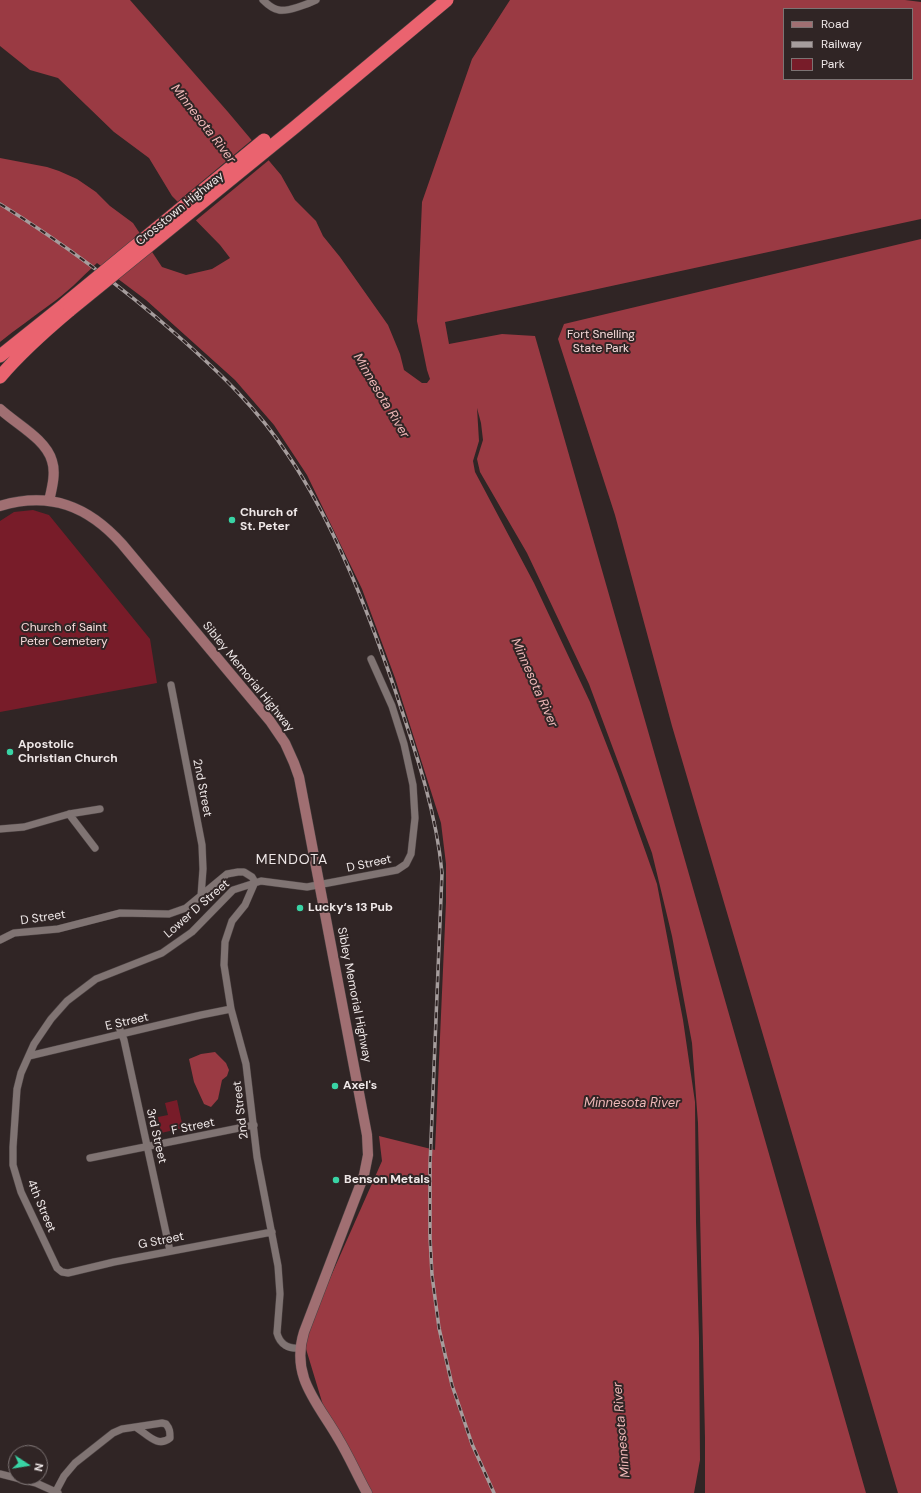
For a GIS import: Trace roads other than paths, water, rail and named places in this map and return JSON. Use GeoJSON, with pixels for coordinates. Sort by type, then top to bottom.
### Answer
{"type":"FeatureCollection","features":[{"type":"Feature","properties":{"kind":"highway","name":"Crosstown Highway"},"geometry":{"type":"LineString","coordinates":[[0,356],[67,307],[434,0]]}},
{"type":"Feature","properties":{"kind":"highway"},"geometry":{"type":"LineString","coordinates":[[67,307],[277,142],[447,0]]}},
{"type":"Feature","properties":{"kind":"highway","name":"Crosstown Highway"},"geometry":{"type":"LineString","coordinates":[[0,377],[67,307]]}},
{"type":"Feature","properties":{"kind":"main road"},"geometry":{"type":"LineString","coordinates":[[0,409],[30,433],[46,448],[50,455],[53,477],[50,501]]}},
{"type":"Feature","properties":{"kind":"main road","name":"Sibley Memorial Highway"},"geometry":{"type":"LineString","coordinates":[[0,506],[27,500],[50,501],[65,504],[82,510],[113,533],[277,730],[291,756],[299,777],[367,1135],[368,1155],[362,1182],[311,1312],[300,1348],[300,1366],[306,1385],[339,1439],[367,1493]]}},
{"type":"Feature","properties":{"kind":"street"},"geometry":{"type":"LineString","coordinates":[[263,0],[269,6],[280,11],[294,8],[316,0]]}},
{"type":"Feature","properties":{"kind":"street","name":"D Street"},"geometry":{"type":"LineString","coordinates":[[0,940],[14,933],[58,929],[120,913],[169,914],[186,908],[227,874],[244,872],[252,877],[255,882],[267,881],[278,884],[307,887],[397,870],[406,864],[411,854],[415,818],[412,785],[404,744],[392,706],[371,660]]}},
{"type":"Feature","properties":{"kind":"street","name":"2nd Street"},"geometry":{"type":"LineString","coordinates":[[171,685],[202,844],[203,869],[201,896]]}},
{"type":"Feature","properties":{"kind":"street"},"geometry":{"type":"LineString","coordinates":[[0,829],[24,827],[69,814],[100,808]]}},
{"type":"Feature","properties":{"kind":"street"},"geometry":{"type":"LineString","coordinates":[[69,814],[95,848]]}},
{"type":"Feature","properties":{"kind":"street","name":"2nd Street"},"geometry":{"type":"LineString","coordinates":[[255,882],[245,905],[232,921],[225,942],[224,966],[231,1009],[246,1064],[258,1162],[280,1282],[280,1305],[277,1328],[278,1338],[285,1346],[291,1349],[300,1348]]}},
{"type":"Feature","properties":{"kind":"street","name":"Lower D Street"},"geometry":{"type":"LineString","coordinates":[[29,1056],[39,1035],[67,1001],[83,988],[96,979],[162,953],[192,932],[233,890],[255,882]]}},
{"type":"Feature","properties":{"kind":"street","name":"E Street"},"geometry":{"type":"LineString","coordinates":[[29,1056],[231,1009]]}},
{"type":"Feature","properties":{"kind":"street","name":"3rd Street"},"geometry":{"type":"LineString","coordinates":[[119,1027],[170,1251]]}},
{"type":"Feature","properties":{"kind":"street","name":"4th Street"},"geometry":{"type":"LineString","coordinates":[[29,1056],[21,1073],[17,1088],[13,1165],[21,1192],[57,1268]]}},
{"type":"Feature","properties":{"kind":"street","name":"F Street"},"geometry":{"type":"LineString","coordinates":[[90,1158],[254,1125]]}},
{"type":"Feature","properties":{"kind":"street","name":"G Street"},"geometry":{"type":"LineString","coordinates":[[57,1268],[62,1272],[68,1273],[114,1262],[272,1232]]}},
{"type":"Feature","properties":{"kind":"street"},"geometry":{"type":"LineString","coordinates":[[0,1474],[36,1483],[56,1493],[64,1476],[75,1462],[113,1433],[137,1428]]}},
{"type":"Feature","properties":{"kind":"railway"},"geometry":{"type":"LineString","coordinates":[[0,204],[92,266],[135,300],[208,363],[251,407],[276,438],[305,481],[335,538],[373,627],[423,778],[435,825],[439,849],[442,873],[430,1165],[430,1237],[432,1275],[439,1328],[452,1385],[472,1444],[494,1493]]}},
{"type":"Feature","properties":{"kind":"place","name":"Church of St. Peter"},"geometry":{"type":"Point","coordinates":[232,520]}},
{"type":"Feature","properties":{"kind":"place","name":"Apostolic Christian Church"},"geometry":{"type":"Point","coordinates":[10,752]}},
{"type":"Feature","properties":{"kind":"place","name":"Lucky‘s 13 Pub"},"geometry":{"type":"Point","coordinates":[300,908]}},
{"type":"Feature","properties":{"kind":"place","name":"Axel's"},"geometry":{"type":"Point","coordinates":[335,1086]}},
{"type":"Feature","properties":{"kind":"place","name":"Benson Metals"},"geometry":{"type":"Point","coordinates":[336,1180]}},
{"type":"Feature","properties":{"kind":"district","name":"MENDOTA"},"geometry":{"type":"Point","coordinates":[292,860]}},
{"type":"Feature","properties":{"kind":"water label","name":"Minnesota River"},"geometry":{"type":"Point","coordinates":[203,124]}},
{"type":"Feature","properties":{"kind":"water label","name":"Minnesota River"},"geometry":{"type":"Point","coordinates":[381,396]}},
{"type":"Feature","properties":{"kind":"water label","name":"Minnesota River"},"geometry":{"type":"Point","coordinates":[534,683]}},
{"type":"Feature","properties":{"kind":"water label","name":"Minnesota River"},"geometry":{"type":"Point","coordinates":[632,1104]}},
{"type":"Feature","properties":{"kind":"water label","name":"Minnesota River"},"geometry":{"type":"Point","coordinates":[622,1430]}},
{"type":"Feature","properties":{"kind":"park label","name":"Fort Snelling State Park"},"geometry":{"type":"Point","coordinates":[601,342]}},
{"type":"Feature","properties":{"kind":"park label","name":"Church of Saint Peter Cemetery"},"geometry":{"type":"Point","coordinates":[64,635]}}]}
